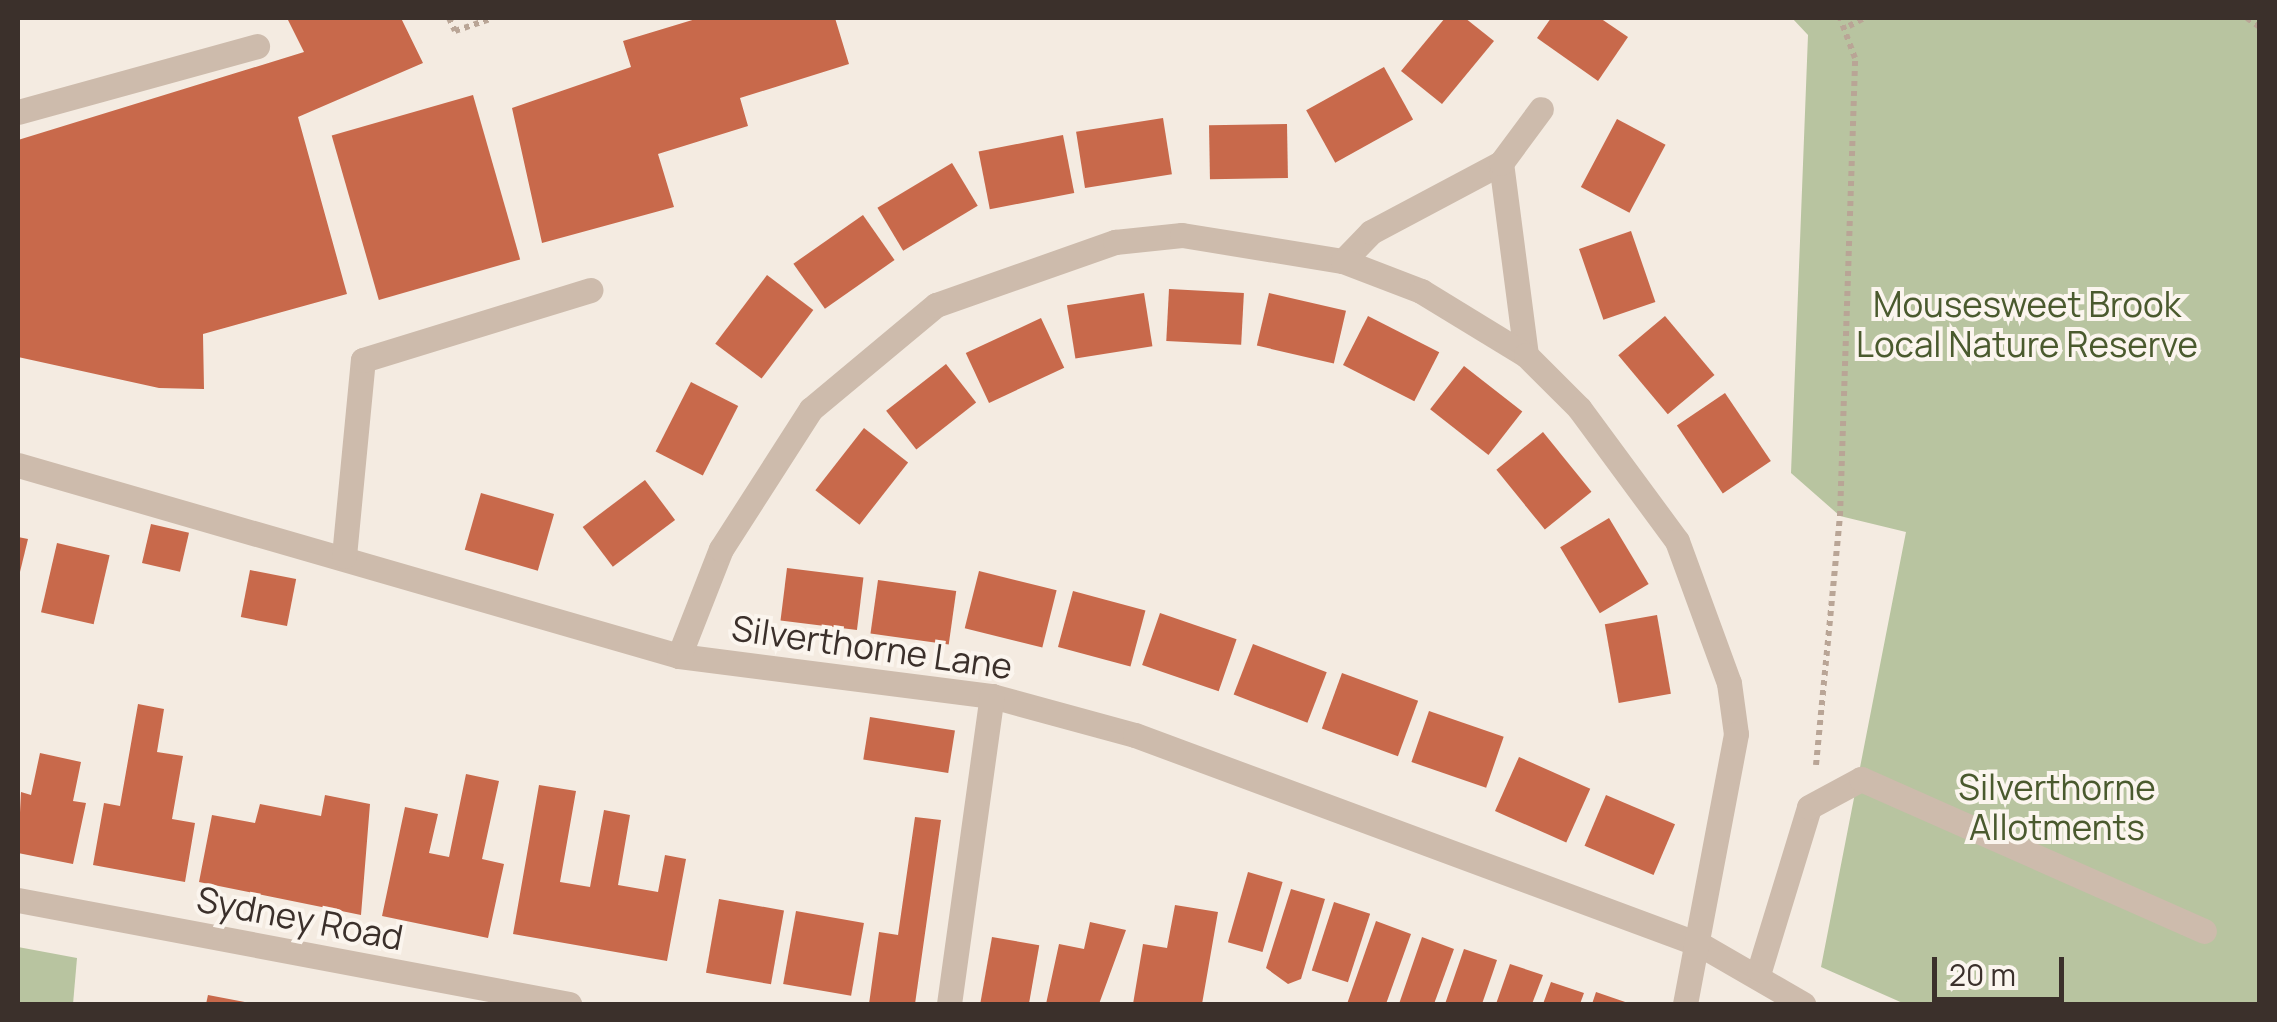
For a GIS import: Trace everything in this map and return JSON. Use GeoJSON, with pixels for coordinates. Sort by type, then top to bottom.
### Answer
{"type":"FeatureCollection","features":[{"type":"Feature","properties":{"kind":"street"},"geometry":{"type":"LineString","coordinates":[[18,112],[257,46]]}},
{"type":"Feature","properties":{"kind":"street"},"geometry":{"type":"LineString","coordinates":[[1343,261],[1371,232],[1501,162],[1541,109]]}},
{"type":"Feature","properties":{"kind":"street"},"geometry":{"type":"LineString","coordinates":[[1501,162],[1526,355]]}},
{"type":"Feature","properties":{"kind":"street"},"geometry":{"type":"LineString","coordinates":[[678,656],[721,549],[811,409],[936,305],[1115,242],[1182,235],[1343,261],[1421,290],[1526,355],[1579,408],[1671,530],[1729,683],[1736,734],[1701,945],[1685,1004]]}},
{"type":"Feature","properties":{"kind":"street"},"geometry":{"type":"LineString","coordinates":[[344,556],[363,360],[590,290]]}},
{"type":"Feature","properties":{"kind":"street","name":"Silverthorne Lane"},"geometry":{"type":"LineString","coordinates":[[18,466],[344,556],[678,656],[992,696],[1135,735],[1701,945],[1759,972],[1803,1004]]}},
{"type":"Feature","properties":{"kind":"street"},"geometry":{"type":"LineString","coordinates":[[949,1004],[992,696]]}},
{"type":"Feature","properties":{"kind":"street"},"geometry":{"type":"LineString","coordinates":[[1759,972],[1809,807],[1862,780],[2204,931]]}},
{"type":"Feature","properties":{"kind":"street","name":"Sydney Road"},"geometry":{"type":"LineString","coordinates":[[18,900],[569,1004]]}},
{"type":"Feature","properties":{"kind":"path"},"geometry":{"type":"LineString","coordinates":[[449,18],[455,31],[492,18]]}},
{"type":"Feature","properties":{"kind":"path"},"geometry":{"type":"LineString","coordinates":[[1840,18],[1850,26]]}},
{"type":"Feature","properties":{"kind":"path"},"geometry":{"type":"LineString","coordinates":[[1850,26],[1864,18]]}},
{"type":"Feature","properties":{"kind":"path"},"geometry":{"type":"LineString","coordinates":[[2249,20],[2260,27]]}},
{"type":"Feature","properties":{"kind":"path"},"geometry":{"type":"LineString","coordinates":[[1809,807],[1840,516],[1850,26]]}},
{"type":"Feature","properties":{"kind":"green space","name":"Mousesweet Brook Local Nature Reserve"},"geometry":{"type":"Polygon","coordinates":[[[1792,18],[2259,18],[2259,1004],[1905,1004],[1821,967],[1906,532],[1840,516],[1791,473],[1808,35],[1792,18]]]}},
{"type":"Feature","properties":{"kind":"green space"},"geometry":{"type":"Polygon","coordinates":[[[18,947],[77,958],[73,1004],[18,1004],[18,947]]]}},
{"type":"Feature","properties":{"kind":"building"},"geometry":{"type":"Polygon","coordinates":[[[287,18],[401,18],[423,63],[298,117],[347,294],[203,334],[204,389],[159,388],[18,357],[18,140],[304,52],[287,18]]]}},
{"type":"Feature","properties":{"kind":"building"},"geometry":{"type":"Polygon","coordinates":[[[699,18],[835,18],[849,64],[740,98],[748,126],[658,154],[674,207],[542,243],[512,108],[631,67],[623,41],[699,18]]]}},
{"type":"Feature","properties":{"kind":"building"},"geometry":{"type":"Polygon","coordinates":[[[1445,18],[1465,18],[1494,41],[1442,104],[1401,71],[1445,18]]]}},
{"type":"Feature","properties":{"kind":"building"},"geometry":{"type":"Polygon","coordinates":[[[1551,18],[1600,18],[1628,37],[1598,81],[1537,38],[1551,18]]]}},
{"type":"Feature","properties":{"kind":"building"},"geometry":{"type":"Polygon","coordinates":[[[1384,67],[1413,119],[1335,163],[1306,110],[1384,67]]]}},
{"type":"Feature","properties":{"kind":"building"},"geometry":{"type":"Polygon","coordinates":[[[473,95],[520,259],[379,300],[332,136],[473,95]]]}},
{"type":"Feature","properties":{"kind":"building"},"geometry":{"type":"Polygon","coordinates":[[[1163,118],[1172,174],[1085,188],[1076,132],[1163,118]]]}},
{"type":"Feature","properties":{"kind":"building"},"geometry":{"type":"Polygon","coordinates":[[[1617,119],[1666,145],[1629,213],[1581,187],[1617,119]]]}},
{"type":"Feature","properties":{"kind":"building"},"geometry":{"type":"Polygon","coordinates":[[[1287,124],[1288,178],[1210,179],[1209,125],[1287,124]]]}},
{"type":"Feature","properties":{"kind":"building"},"geometry":{"type":"Polygon","coordinates":[[[1063,135],[1074,193],[990,209],[979,151],[1063,135]]]}},
{"type":"Feature","properties":{"kind":"building"},"geometry":{"type":"Polygon","coordinates":[[[952,163],[978,206],[903,251],[877,208],[952,163]]]}},
{"type":"Feature","properties":{"kind":"building"},"geometry":{"type":"Polygon","coordinates":[[[863,215],[895,260],[825,309],[793,264],[863,215]]]}},
{"type":"Feature","properties":{"kind":"building"},"geometry":{"type":"Polygon","coordinates":[[[1631,231],[1655,302],[1603,320],[1579,249],[1631,231]]]}},
{"type":"Feature","properties":{"kind":"building"},"geometry":{"type":"Polygon","coordinates":[[[767,275],[813,310],[762,379],[715,344],[767,275]]]}},
{"type":"Feature","properties":{"kind":"building"},"geometry":{"type":"Polygon","coordinates":[[[1169,289],[1244,293],[1241,345],[1166,341],[1169,289]]]}},
{"type":"Feature","properties":{"kind":"building"},"geometry":{"type":"Polygon","coordinates":[[[1144,293],[1152,346],[1075,359],[1067,305],[1144,293]]]}},
{"type":"Feature","properties":{"kind":"building"},"geometry":{"type":"Polygon","coordinates":[[[1269,293],[1346,311],[1334,363],[1257,346],[1269,293]]]}},
{"type":"Feature","properties":{"kind":"building"},"geometry":{"type":"Polygon","coordinates":[[[1368,316],[1439,352],[1414,401],[1343,365],[1368,316]]]}},
{"type":"Feature","properties":{"kind":"building"},"geometry":{"type":"Polygon","coordinates":[[[1665,316],[1714,375],[1668,414],[1618,355],[1665,316]]]}},
{"type":"Feature","properties":{"kind":"building"},"geometry":{"type":"Polygon","coordinates":[[[1041,318],[1064,368],[989,403],[966,353],[1041,318]]]}},
{"type":"Feature","properties":{"kind":"building"},"geometry":{"type":"Polygon","coordinates":[[[946,364],[976,403],[916,449],[886,411],[946,364]]]}},
{"type":"Feature","properties":{"kind":"building"},"geometry":{"type":"Polygon","coordinates":[[[1464,366],[1522,412],[1488,455],[1430,409],[1464,366]]]}},
{"type":"Feature","properties":{"kind":"building"},"geometry":{"type":"Polygon","coordinates":[[[691,382],[738,406],[703,476],[656,451],[691,382]]]}},
{"type":"Feature","properties":{"kind":"building"},"geometry":{"type":"Polygon","coordinates":[[[1725,393],[1771,461],[1723,493],[1677,425],[1725,393]]]}},
{"type":"Feature","properties":{"kind":"building"},"geometry":{"type":"Polygon","coordinates":[[[864,428],[908,462],[859,525],[815,490],[864,428]]]}},
{"type":"Feature","properties":{"kind":"building"},"geometry":{"type":"Polygon","coordinates":[[[1543,432],[1591,492],[1545,530],[1496,470],[1543,432]]]}},
{"type":"Feature","properties":{"kind":"building"},"geometry":{"type":"Polygon","coordinates":[[[645,480],[675,520],[613,567],[583,527],[645,480]]]}},
{"type":"Feature","properties":{"kind":"building"},"geometry":{"type":"Polygon","coordinates":[[[481,493],[554,514],[538,571],[465,550],[481,493]]]}},
{"type":"Feature","properties":{"kind":"building"},"geometry":{"type":"Polygon","coordinates":[[[1609,518],[1649,584],[1600,613],[1560,547],[1609,518]]]}},
{"type":"Feature","properties":{"kind":"building"},"geometry":{"type":"Polygon","coordinates":[[[151,524],[189,533],[180,572],[142,563],[151,524]]]}},
{"type":"Feature","properties":{"kind":"building"},"geometry":{"type":"Polygon","coordinates":[[[18,537],[28,539],[19,576],[18,576],[18,537]]]}},
{"type":"Feature","properties":{"kind":"building"},"geometry":{"type":"Polygon","coordinates":[[[57,543],[110,555],[94,624],[41,612],[57,543]]]}},
{"type":"Feature","properties":{"kind":"building"},"geometry":{"type":"Polygon","coordinates":[[[787,568],[863,577],[857,630],[781,621],[787,568]]]}},
{"type":"Feature","properties":{"kind":"building"},"geometry":{"type":"Polygon","coordinates":[[[250,570],[296,579],[287,626],[241,617],[250,570]]]}},
{"type":"Feature","properties":{"kind":"building"},"geometry":{"type":"Polygon","coordinates":[[[979,571],[1057,590],[1042,648],[965,628],[979,571]]]}},
{"type":"Feature","properties":{"kind":"building"},"geometry":{"type":"Polygon","coordinates":[[[878,580],[956,591],[949,644],[870,633],[878,580]]]}},
{"type":"Feature","properties":{"kind":"building"},"geometry":{"type":"Polygon","coordinates":[[[1073,591],[1145,610],[1130,666],[1058,647],[1073,591]]]}},
{"type":"Feature","properties":{"kind":"building"},"geometry":{"type":"Polygon","coordinates":[[[1160,613],[1237,639],[1219,691],[1142,665],[1160,613]]]}},
{"type":"Feature","properties":{"kind":"building"},"geometry":{"type":"Polygon","coordinates":[[[1657,615],[1671,694],[1619,703],[1605,624],[1657,615]]]}},
{"type":"Feature","properties":{"kind":"building"},"geometry":{"type":"Polygon","coordinates":[[[1253,644],[1327,672],[1307,723],[1234,694],[1253,644]]]}},
{"type":"Feature","properties":{"kind":"building"},"geometry":{"type":"Polygon","coordinates":[[[1342,673],[1418,701],[1398,756],[1322,728],[1342,673]]]}},
{"type":"Feature","properties":{"kind":"building"},"geometry":{"type":"Polygon","coordinates":[[[138,704],[164,709],[157,752],[183,756],[172,819],[195,823],[185,882],[93,865],[104,803],[120,806],[138,704]]]}},
{"type":"Feature","properties":{"kind":"building"},"geometry":{"type":"Polygon","coordinates":[[[1429,711],[1504,737],[1486,788],[1411,762],[1429,711]]]}},
{"type":"Feature","properties":{"kind":"building"},"geometry":{"type":"Polygon","coordinates":[[[870,717],[955,730],[948,773],[863,759],[870,717]]]}},
{"type":"Feature","properties":{"kind":"building"},"geometry":{"type":"Polygon","coordinates":[[[40,753],[81,762],[73,801],[86,803],[73,864],[18,853],[21,792],[31,795],[40,753]]]}},
{"type":"Feature","properties":{"kind":"building"},"geometry":{"type":"Polygon","coordinates":[[[1519,757],[1590,789],[1566,843],[1495,811],[1519,757]]]}},
{"type":"Feature","properties":{"kind":"building"},"geometry":{"type":"Polygon","coordinates":[[[466,774],[499,781],[482,859],[504,864],[488,938],[382,916],[405,807],[438,814],[429,853],[449,857],[466,774]]]}},
{"type":"Feature","properties":{"kind":"building"},"geometry":{"type":"Polygon","coordinates":[[[539,785],[576,791],[560,882],[590,887],[604,810],[630,815],[618,885],[658,892],[665,855],[686,859],[667,961],[513,934],[539,785]]]}},
{"type":"Feature","properties":{"kind":"building"},"geometry":{"type":"Polygon","coordinates":[[[325,795],[370,804],[361,915],[199,882],[212,815],[255,823],[260,804],[321,816],[325,795]]]}},
{"type":"Feature","properties":{"kind":"building"},"geometry":{"type":"Polygon","coordinates":[[[1606,795],[1675,824],[1654,875],[1585,846],[1606,795]]]}},
{"type":"Feature","properties":{"kind":"building"},"geometry":{"type":"Polygon","coordinates":[[[915,817],[941,820],[915,1004],[869,1004],[879,932],[898,935],[915,817]]]}},
{"type":"Feature","properties":{"kind":"building"},"geometry":{"type":"Polygon","coordinates":[[[1248,872],[1283,882],[1262,952],[1228,942],[1248,872]]]}},
{"type":"Feature","properties":{"kind":"building"},"geometry":{"type":"Polygon","coordinates":[[[1291,889],[1325,899],[1301,979],[1288,984],[1266,968],[1291,889]]]}},
{"type":"Feature","properties":{"kind":"building"},"geometry":{"type":"Polygon","coordinates":[[[719,899],[784,910],[771,984],[706,973],[719,899]]]}},
{"type":"Feature","properties":{"kind":"building"},"geometry":{"type":"Polygon","coordinates":[[[1334,902],[1370,914],[1348,982],[1312,970],[1334,902]]]}},
{"type":"Feature","properties":{"kind":"building"},"geometry":{"type":"Polygon","coordinates":[[[1175,905],[1218,912],[1202,1004],[1133,1004],[1143,944],[1167,948],[1175,905]]]}},
{"type":"Feature","properties":{"kind":"building"},"geometry":{"type":"Polygon","coordinates":[[[796,911],[864,923],[851,996],[783,984],[796,911]]]}},
{"type":"Feature","properties":{"kind":"building"},"geometry":{"type":"Polygon","coordinates":[[[1376,921],[1411,934],[1386,1004],[1347,1004],[1376,921]]]}},
{"type":"Feature","properties":{"kind":"building"},"geometry":{"type":"Polygon","coordinates":[[[1090,922],[1126,930],[1099,1004],[1046,1004],[1059,944],[1084,949],[1090,922]]]}},
{"type":"Feature","properties":{"kind":"building"},"geometry":{"type":"Polygon","coordinates":[[[992,937],[1039,945],[1029,1004],[980,1004],[992,937]]]}},
{"type":"Feature","properties":{"kind":"building"},"geometry":{"type":"Polygon","coordinates":[[[1422,937],[1454,949],[1434,1004],[1399,1004],[1422,937]]]}},
{"type":"Feature","properties":{"kind":"building"},"geometry":{"type":"Polygon","coordinates":[[[1464,949],[1497,960],[1482,1004],[1445,1004],[1464,949]]]}},
{"type":"Feature","properties":{"kind":"building"},"geometry":{"type":"Polygon","coordinates":[[[1510,964],[1543,975],[1532,1004],[1496,1004],[1510,964]]]}},
{"type":"Feature","properties":{"kind":"building"},"geometry":{"type":"Polygon","coordinates":[[[1551,982],[1584,993],[1580,1004],[1543,1004],[1551,982]]]}},
{"type":"Feature","properties":{"kind":"building"},"geometry":{"type":"Polygon","coordinates":[[[1596,992],[1631,1004],[1592,1004],[1596,992]]]}},
{"type":"Feature","properties":{"kind":"building"},"geometry":{"type":"Polygon","coordinates":[[[208,995],[250,1003],[250,1004],[206,1004],[208,995]]]}},
{"type":"Feature","properties":{"kind":"park label","name":"Silverthorne Allotments"},"geometry":{"type":"Point","coordinates":[2057,807]}}]}
